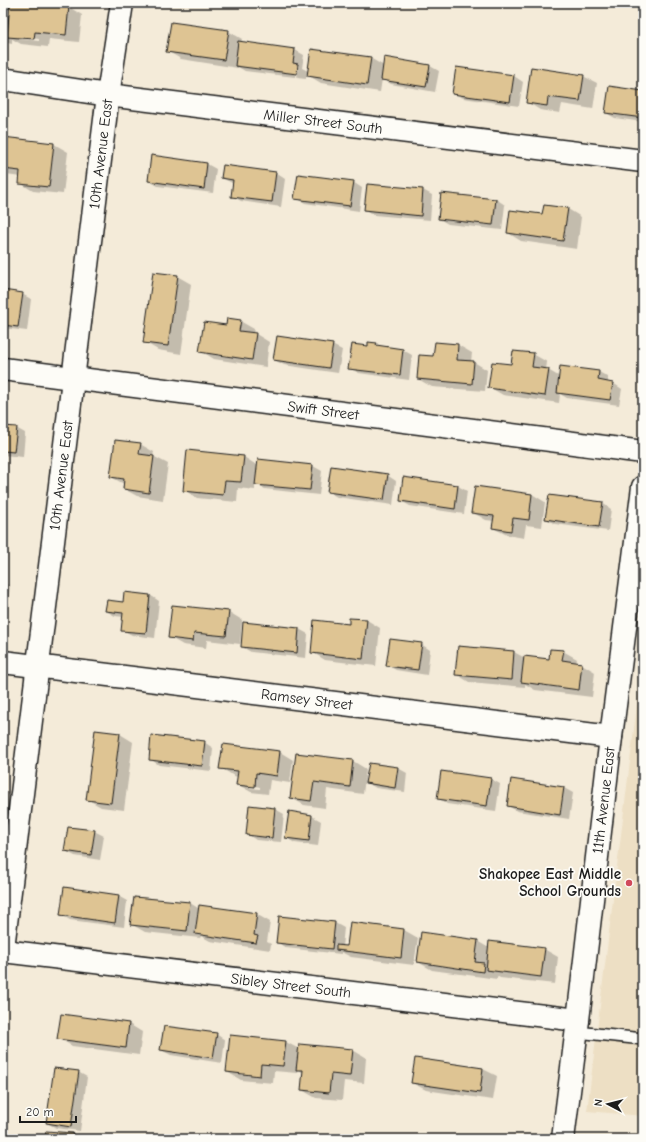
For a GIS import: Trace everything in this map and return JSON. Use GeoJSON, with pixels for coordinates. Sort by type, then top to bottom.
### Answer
{"type":"FeatureCollection","features":[{"type":"Feature","properties":{"kind":"street","name":"10th Avenue East"},"geometry":{"type":"LineString","coordinates":[[3,950],[108,95],[122,3]]}},
{"type":"Feature","properties":{"kind":"street","name":"Miller Street South"},"geometry":{"type":"LineString","coordinates":[[3,79],[108,95],[643,161]]}},
{"type":"Feature","properties":{"kind":"street","name":"Swift Street"},"geometry":{"type":"LineString","coordinates":[[3,369],[643,452]]}},
{"type":"Feature","properties":{"kind":"street","name":"11th Avenue East"},"geometry":{"type":"LineString","coordinates":[[563,1139],[578,1026],[611,736],[643,487]]}},
{"type":"Feature","properties":{"kind":"street","name":"Ramsey Street"},"geometry":{"type":"LineString","coordinates":[[3,662],[611,736]]}},
{"type":"Feature","properties":{"kind":"street","name":"Sibley Street South"},"geometry":{"type":"LineString","coordinates":[[3,950],[578,1026]]}},
{"type":"Feature","properties":{"kind":"lane"},"geometry":{"type":"LineString","coordinates":[[578,1026],[643,1039]]}},
{"type":"Feature","properties":{"kind":"shaded area","name":"Shakopee East Middle School Grounds"},"geometry":{"type":"Polygon","coordinates":[[[643,656],[643,1116],[587,1111],[643,656]]]}},
{"type":"Feature","properties":{"kind":"building"},"geometry":{"type":"Polygon","coordinates":[[[10,3],[40,3],[69,6],[66,35],[35,32],[34,39],[7,37],[10,3]]]}},
{"type":"Feature","properties":{"kind":"building"},"geometry":{"type":"Polygon","coordinates":[[[171,22],[229,30],[224,60],[166,52],[171,22]]]}},
{"type":"Feature","properties":{"kind":"building"},"geometry":{"type":"Polygon","coordinates":[[[238,41],[295,49],[293,63],[298,64],[297,74],[235,66],[238,41]]]}},
{"type":"Feature","properties":{"kind":"building"},"geometry":{"type":"Polygon","coordinates":[[[311,49],[371,57],[367,85],[307,76],[311,49]]]}},
{"type":"Feature","properties":{"kind":"building"},"geometry":{"type":"Polygon","coordinates":[[[384,57],[430,65],[426,87],[381,80],[384,57]]]}},
{"type":"Feature","properties":{"kind":"building"},"geometry":{"type":"Polygon","coordinates":[[[456,67],[514,75],[510,102],[452,94],[456,67]]]}},
{"type":"Feature","properties":{"kind":"building"},"geometry":{"type":"Polygon","coordinates":[[[531,67],[584,75],[580,101],[548,97],[547,106],[526,103],[531,67]]]}},
{"type":"Feature","properties":{"kind":"building"},"geometry":{"type":"Polygon","coordinates":[[[609,86],[643,91],[643,118],[605,113],[609,86]]]}},
{"type":"Feature","properties":{"kind":"building"},"geometry":{"type":"Polygon","coordinates":[[[3,137],[54,143],[49,187],[19,184],[20,171],[3,169],[3,137]]]}},
{"type":"Feature","properties":{"kind":"building"},"geometry":{"type":"Polygon","coordinates":[[[151,155],[207,163],[204,189],[148,181],[151,155]]]}},
{"type":"Feature","properties":{"kind":"building"},"geometry":{"type":"Polygon","coordinates":[[[223,165],[276,172],[272,202],[231,197],[233,180],[221,178],[223,165]]]}},
{"type":"Feature","properties":{"kind":"building"},"geometry":{"type":"Polygon","coordinates":[[[298,174],[354,181],[350,206],[294,199],[298,174]]]}},
{"type":"Feature","properties":{"kind":"building"},"geometry":{"type":"Polygon","coordinates":[[[367,184],[423,189],[421,216],[364,210],[367,184]]]}},
{"type":"Feature","properties":{"kind":"building"},"geometry":{"type":"Polygon","coordinates":[[[441,193],[496,199],[493,225],[438,219],[441,193]]]}},
{"type":"Feature","properties":{"kind":"building"},"geometry":{"type":"Polygon","coordinates":[[[544,205],[568,208],[563,241],[507,233],[510,210],[542,214],[544,205]]]}},
{"type":"Feature","properties":{"kind":"building"},"geometry":{"type":"Polygon","coordinates":[[[153,272],[178,275],[168,346],[143,343],[153,272]]]}},
{"type":"Feature","properties":{"kind":"building"},"geometry":{"type":"Polygon","coordinates":[[[3,290],[23,293],[18,327],[3,325],[3,290]]]}},
{"type":"Feature","properties":{"kind":"building"},"geometry":{"type":"Polygon","coordinates":[[[227,318],[241,320],[239,331],[256,333],[252,360],[199,352],[204,322],[226,325],[227,318]]]}},
{"type":"Feature","properties":{"kind":"building"},"geometry":{"type":"Polygon","coordinates":[[[277,336],[333,344],[329,368],[273,360],[277,336]]]}},
{"type":"Feature","properties":{"kind":"building"},"geometry":{"type":"Polygon","coordinates":[[[368,342],[377,343],[376,345],[403,349],[400,375],[348,369],[352,344],[368,346],[368,342]]]}},
{"type":"Feature","properties":{"kind":"building"},"geometry":{"type":"Polygon","coordinates":[[[435,342],[458,344],[457,360],[474,361],[472,384],[417,379],[419,355],[433,356],[435,342]]]}},
{"type":"Feature","properties":{"kind":"building"},"geometry":{"type":"Polygon","coordinates":[[[513,351],[534,353],[532,367],[549,369],[545,396],[488,388],[492,362],[511,364],[513,351]]]}},
{"type":"Feature","properties":{"kind":"building"},"geometry":{"type":"Polygon","coordinates":[[[560,366],[599,371],[598,380],[613,383],[610,400],[557,393],[560,366]]]}},
{"type":"Feature","properties":{"kind":"building"},"geometry":{"type":"Polygon","coordinates":[[[3,426],[17,427],[14,452],[3,451],[3,426]]]}},
{"type":"Feature","properties":{"kind":"building"},"geometry":{"type":"Polygon","coordinates":[[[115,440],[141,443],[139,454],[154,456],[149,493],[123,489],[124,479],[110,477],[115,440]]]}},
{"type":"Feature","properties":{"kind":"building"},"geometry":{"type":"Polygon","coordinates":[[[187,450],[244,456],[241,482],[225,481],[223,495],[183,491],[187,450]]]}},
{"type":"Feature","properties":{"kind":"building"},"geometry":{"type":"Polygon","coordinates":[[[258,459],[313,465],[310,490],[255,485],[258,459]]]}},
{"type":"Feature","properties":{"kind":"building"},"geometry":{"type":"Polygon","coordinates":[[[331,466],[388,474],[384,500],[327,492],[331,466]]]}},
{"type":"Feature","properties":{"kind":"building"},"geometry":{"type":"Polygon","coordinates":[[[403,477],[458,485],[455,509],[400,501],[403,477]]]}},
{"type":"Feature","properties":{"kind":"building"},"geometry":{"type":"Polygon","coordinates":[[[475,486],[532,494],[529,520],[513,518],[511,531],[492,528],[494,516],[471,513],[475,486]]]}},
{"type":"Feature","properties":{"kind":"building"},"geometry":{"type":"Polygon","coordinates":[[[549,495],[603,502],[599,527],[545,519],[549,495]]]}},
{"type":"Feature","properties":{"kind":"building"},"geometry":{"type":"Polygon","coordinates":[[[124,592],[150,595],[146,633],[121,631],[123,613],[105,611],[107,600],[123,602],[124,592]]]}},
{"type":"Feature","properties":{"kind":"building"},"geometry":{"type":"Polygon","coordinates":[[[172,605],[229,611],[226,636],[194,633],[193,641],[168,638],[172,605]]]}},
{"type":"Feature","properties":{"kind":"building"},"geometry":{"type":"Polygon","coordinates":[[[349,618],[367,619],[363,659],[311,653],[314,620],[349,624],[349,618]]]}},
{"type":"Feature","properties":{"kind":"building"},"geometry":{"type":"Polygon","coordinates":[[[243,622],[299,628],[297,653],[241,647],[243,622]]]}},
{"type":"Feature","properties":{"kind":"building"},"geometry":{"type":"Polygon","coordinates":[[[390,639],[422,643],[418,670],[386,666],[390,639]]]}},
{"type":"Feature","properties":{"kind":"building"},"geometry":{"type":"Polygon","coordinates":[[[458,646],[514,651],[512,680],[455,675],[458,646]]]}},
{"type":"Feature","properties":{"kind":"building"},"geometry":{"type":"Polygon","coordinates":[[[550,649],[564,650],[562,660],[582,663],[579,690],[521,682],[524,656],[549,659],[550,649]]]}},
{"type":"Feature","properties":{"kind":"building"},"geometry":{"type":"Polygon","coordinates":[[[95,730],[120,733],[111,803],[86,800],[95,730]]]}},
{"type":"Feature","properties":{"kind":"building"},"geometry":{"type":"Polygon","coordinates":[[[151,735],[205,741],[202,766],[149,760],[151,735]]]}},
{"type":"Feature","properties":{"kind":"building"},"geometry":{"type":"Polygon","coordinates":[[[223,744],[280,751],[277,776],[256,773],[255,787],[236,785],[238,771],[219,769],[223,744]]]}},
{"type":"Feature","properties":{"kind":"building"},"geometry":{"type":"Polygon","coordinates":[[[296,753],[353,760],[350,787],[314,782],[311,801],[290,798],[296,753]]]}},
{"type":"Feature","properties":{"kind":"building"},"geometry":{"type":"Polygon","coordinates":[[[369,763],[398,767],[395,788],[365,783],[369,763]]]}},
{"type":"Feature","properties":{"kind":"building"},"geometry":{"type":"Polygon","coordinates":[[[441,771],[491,778],[487,806],[437,799],[441,771]]]}},
{"type":"Feature","properties":{"kind":"building"},"geometry":{"type":"Polygon","coordinates":[[[511,779],[564,787],[560,815],[507,806],[511,779]]]}},
{"type":"Feature","properties":{"kind":"building"},"geometry":{"type":"Polygon","coordinates":[[[249,805],[275,808],[272,838],[246,835],[249,805]]]}},
{"type":"Feature","properties":{"kind":"building"},"geometry":{"type":"Polygon","coordinates":[[[289,811],[312,815],[309,841],[285,838],[289,811]]]}},
{"type":"Feature","properties":{"kind":"building"},"geometry":{"type":"Polygon","coordinates":[[[68,827],[95,830],[91,855],[64,851],[68,827]]]}},
{"type":"Feature","properties":{"kind":"building"},"geometry":{"type":"Polygon","coordinates":[[[64,887],[119,895],[115,923],[60,915],[64,887]]]}},
{"type":"Feature","properties":{"kind":"building"},"geometry":{"type":"Polygon","coordinates":[[[134,897],[190,902],[187,931],[130,925],[134,897]]]}},
{"type":"Feature","properties":{"kind":"building"},"geometry":{"type":"Polygon","coordinates":[[[199,905],[257,913],[254,935],[258,936],[256,943],[195,934],[199,905]]]}},
{"type":"Feature","properties":{"kind":"building"},"geometry":{"type":"Polygon","coordinates":[[[279,916],[335,922],[332,949],[276,943],[279,916]]]}},
{"type":"Feature","properties":{"kind":"building"},"geometry":{"type":"Polygon","coordinates":[[[350,922],[404,929],[401,958],[336,950],[336,945],[347,946],[350,922]]]}},
{"type":"Feature","properties":{"kind":"building"},"geometry":{"type":"Polygon","coordinates":[[[421,932],[478,940],[475,962],[484,963],[483,972],[417,962],[421,932]]]}},
{"type":"Feature","properties":{"kind":"building"},"geometry":{"type":"Polygon","coordinates":[[[489,941],[545,948],[541,977],[486,970],[489,941]]]}},
{"type":"Feature","properties":{"kind":"building"},"geometry":{"type":"Polygon","coordinates":[[[61,1014],[129,1023],[126,1048],[57,1039],[61,1014]]]}},
{"type":"Feature","properties":{"kind":"building"},"geometry":{"type":"Polygon","coordinates":[[[164,1026],[217,1033],[213,1058],[160,1050],[164,1026]]]}},
{"type":"Feature","properties":{"kind":"building"},"geometry":{"type":"Polygon","coordinates":[[[230,1035],[286,1041],[283,1066],[261,1064],[260,1076],[226,1072],[230,1035]]]}},
{"type":"Feature","properties":{"kind":"building"},"geometry":{"type":"Polygon","coordinates":[[[299,1044],[353,1049],[350,1076],[331,1074],[329,1093],[301,1090],[303,1070],[296,1070],[299,1044]]]}},
{"type":"Feature","properties":{"kind":"building"},"geometry":{"type":"Polygon","coordinates":[[[415,1058],[483,1068],[480,1093],[411,1083],[415,1058]]]}},
{"type":"Feature","properties":{"kind":"building"},"geometry":{"type":"Polygon","coordinates":[[[54,1068],[79,1071],[71,1127],[46,1123],[54,1068]]]}},
{"type":"Feature","properties":{"kind":"building"},"geometry":{"type":"Polygon","coordinates":[[[46,1131],[73,1133],[72,1139],[45,1139],[46,1131]]]}},
{"type":"Feature","properties":{"kind":"place","name":"Shakopee East Middle School Grounds"},"geometry":{"type":"Point","coordinates":[629,883]}}]}
